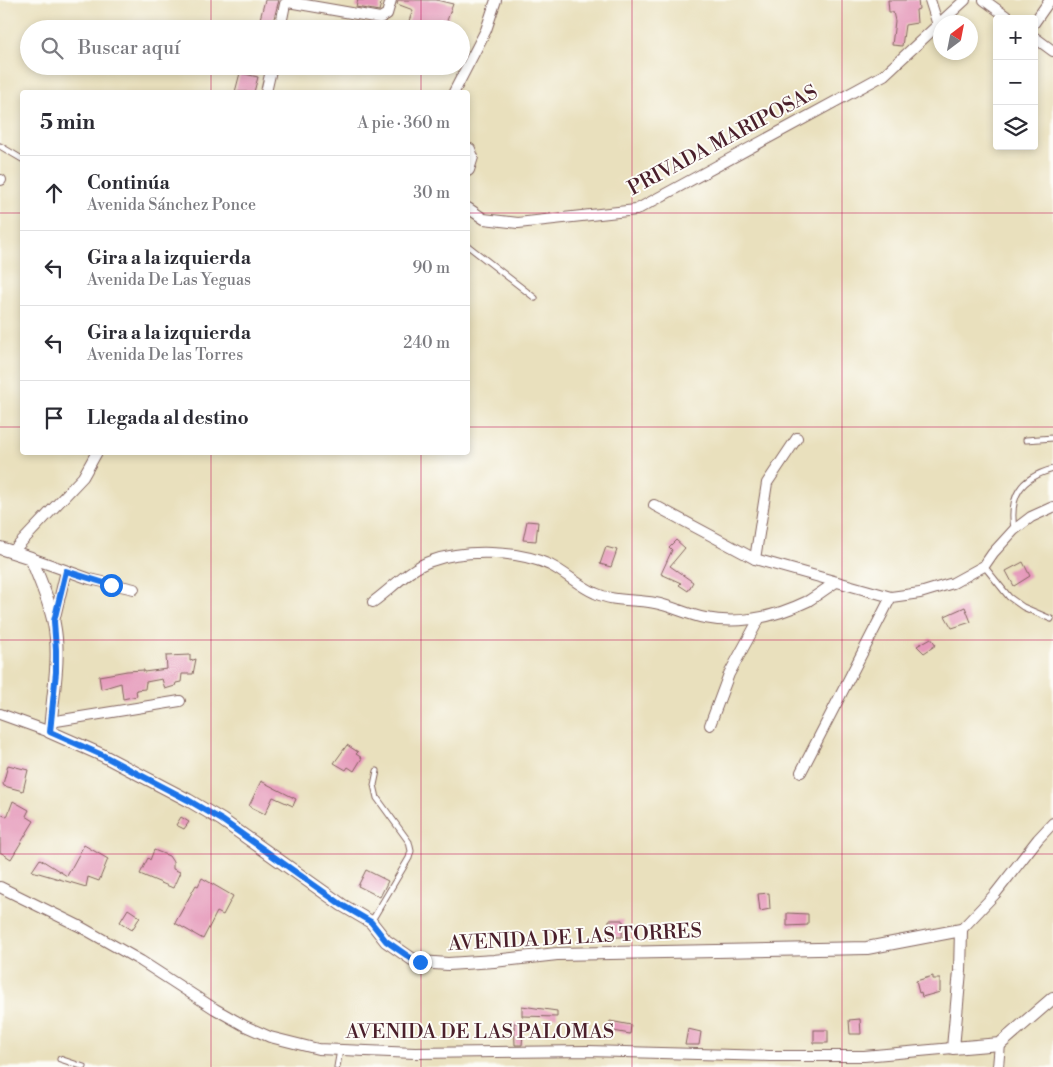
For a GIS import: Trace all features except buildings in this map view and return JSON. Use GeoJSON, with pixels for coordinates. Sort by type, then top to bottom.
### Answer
{"type":"FeatureCollection","features":[{"type":"Feature","properties":{"kind":"street"},"geometry":{"type":"LineString","coordinates":[[282,20],[286,3],[328,5],[380,18],[387,14],[391,0]]}},
{"type":"Feature","properties":{"kind":"street"},"geometry":{"type":"LineString","coordinates":[[470,61],[486,30],[496,0]]}},
{"type":"Feature","properties":{"kind":"street"},"geometry":{"type":"LineString","coordinates":[[930,0],[937,15]]}},
{"type":"Feature","properties":{"kind":"street","name":"PRIVADA MARIPOSAS"},"geometry":{"type":"LineString","coordinates":[[949,15],[965,0]]}},
{"type":"Feature","properties":{"kind":"street"},"geometry":{"type":"LineString","coordinates":[[984,0],[1005,15]]}},
{"type":"Feature","properties":{"kind":"street"},"geometry":{"type":"LineString","coordinates":[[1038,17],[1050,0]]}},
{"type":"Feature","properties":{"kind":"street","name":"PRIVADA MARIPOSAS"},"geometry":{"type":"LineString","coordinates":[[470,209],[484,219],[518,223],[636,210],[884,75],[933,30]]}},
{"type":"Feature","properties":{"kind":"street"},"geometry":{"type":"LineString","coordinates":[[1038,40],[1053,51]]}},
{"type":"Feature","properties":{"kind":"street"},"geometry":{"type":"LineString","coordinates":[[266,90],[270,75]]}},
{"type":"Feature","properties":{"kind":"street"},"geometry":{"type":"LineString","coordinates":[[455,90],[463,75]]}},
{"type":"Feature","properties":{"kind":"street"},"geometry":{"type":"LineString","coordinates":[[470,151],[473,157],[470,167]]}},
{"type":"Feature","properties":{"kind":"street"},"geometry":{"type":"LineString","coordinates":[[755,559],[767,483],[797,438]]}},
{"type":"Feature","properties":{"kind":"street"},"geometry":{"type":"LineString","coordinates":[[13,551],[83,477],[95,455]]}},
{"type":"Feature","properties":{"kind":"street"},"geometry":{"type":"LineString","coordinates":[[654,505],[755,559],[891,597],[920,593],[952,583],[984,566],[1014,530],[1031,517],[1053,506]]}},
{"type":"Feature","properties":{"kind":"street"},"geometry":{"type":"LineString","coordinates":[[0,548],[111,585],[134,589]]}},
{"type":"Feature","properties":{"kind":"street"},"geometry":{"type":"LineString","coordinates":[[373,602],[416,569],[430,561],[451,556],[504,553],[550,565],[585,588],[607,598],[657,603],[706,618],[727,620],[759,619],[808,600],[836,582]]}},
{"type":"Feature","properties":{"kind":"street"},"geometry":{"type":"LineString","coordinates":[[31,558],[54,621],[56,672],[50,727],[180,700]]}},
{"type":"Feature","properties":{"kind":"street"},"geometry":{"type":"LineString","coordinates":[[54,621],[66,571]]}},
{"type":"Feature","properties":{"kind":"street"},"geometry":{"type":"LineString","coordinates":[[802,772],[891,597]]}},
{"type":"Feature","properties":{"kind":"street"},"geometry":{"type":"LineString","coordinates":[[710,724],[729,674],[759,619]]}},
{"type":"Feature","properties":{"kind":"street","name":"AVENIDA DE LAS TORRES"},"geometry":{"type":"LineString","coordinates":[[0,714],[50,727],[188,800],[222,820],[342,905],[371,922],[386,941],[398,950],[412,959],[428,964],[494,961],[557,954],[867,948],[961,930]]}},
{"type":"Feature","properties":{"kind":"street"},"geometry":{"type":"LineString","coordinates":[[953,1048],[960,971],[961,930],[995,894],[1053,823]]}},
{"type":"Feature","properties":{"kind":"street","name":"AVENIDA DE LAS PALOMAS"},"geometry":{"type":"LineString","coordinates":[[0,887],[133,956],[245,1026],[270,1037],[318,1049],[415,1053],[588,1051],[770,1056],[864,1056],[1000,1044]]}},
{"type":"Feature","properties":{"kind":"street"},"geometry":{"type":"LineString","coordinates":[[998,1067],[1000,1044],[1053,998]]}},
{"type":"Feature","properties":{"kind":"lane"},"geometry":{"type":"LineString","coordinates":[[0,146],[20,158]]}},
{"type":"Feature","properties":{"kind":"lane"},"geometry":{"type":"LineString","coordinates":[[470,248],[536,298]]}},
{"type":"Feature","properties":{"kind":"lane"},"geometry":{"type":"LineString","coordinates":[[1026,440],[1053,438]]}},
{"type":"Feature","properties":{"kind":"lane"},"geometry":{"type":"LineString","coordinates":[[1014,530],[1012,513],[1015,496],[1027,481],[1053,468]]}},
{"type":"Feature","properties":{"kind":"lane"},"geometry":{"type":"LineString","coordinates":[[984,566],[1009,597],[1024,607],[1051,619]]}},
{"type":"Feature","properties":{"kind":"lane"},"geometry":{"type":"LineString","coordinates":[[371,922],[409,858],[411,851],[410,842],[377,798],[374,785],[377,771]]}},
{"type":"Feature","properties":{"kind":"lane"},"geometry":{"type":"LineString","coordinates":[[337,1067],[340,1050]]}},
{"type":"Feature","properties":{"kind":"lane"},"geometry":{"type":"LineString","coordinates":[[60,1059],[84,1067]]}},
{"type":"Feature","properties":{"kind":"route"},"geometry":{"type":"LineString","coordinates":[[111,585],[66,571],[54,621],[56,672],[50,732],[102,755],[222,820],[342,905],[371,922],[386,941],[412,959],[420,962]]}}]}
